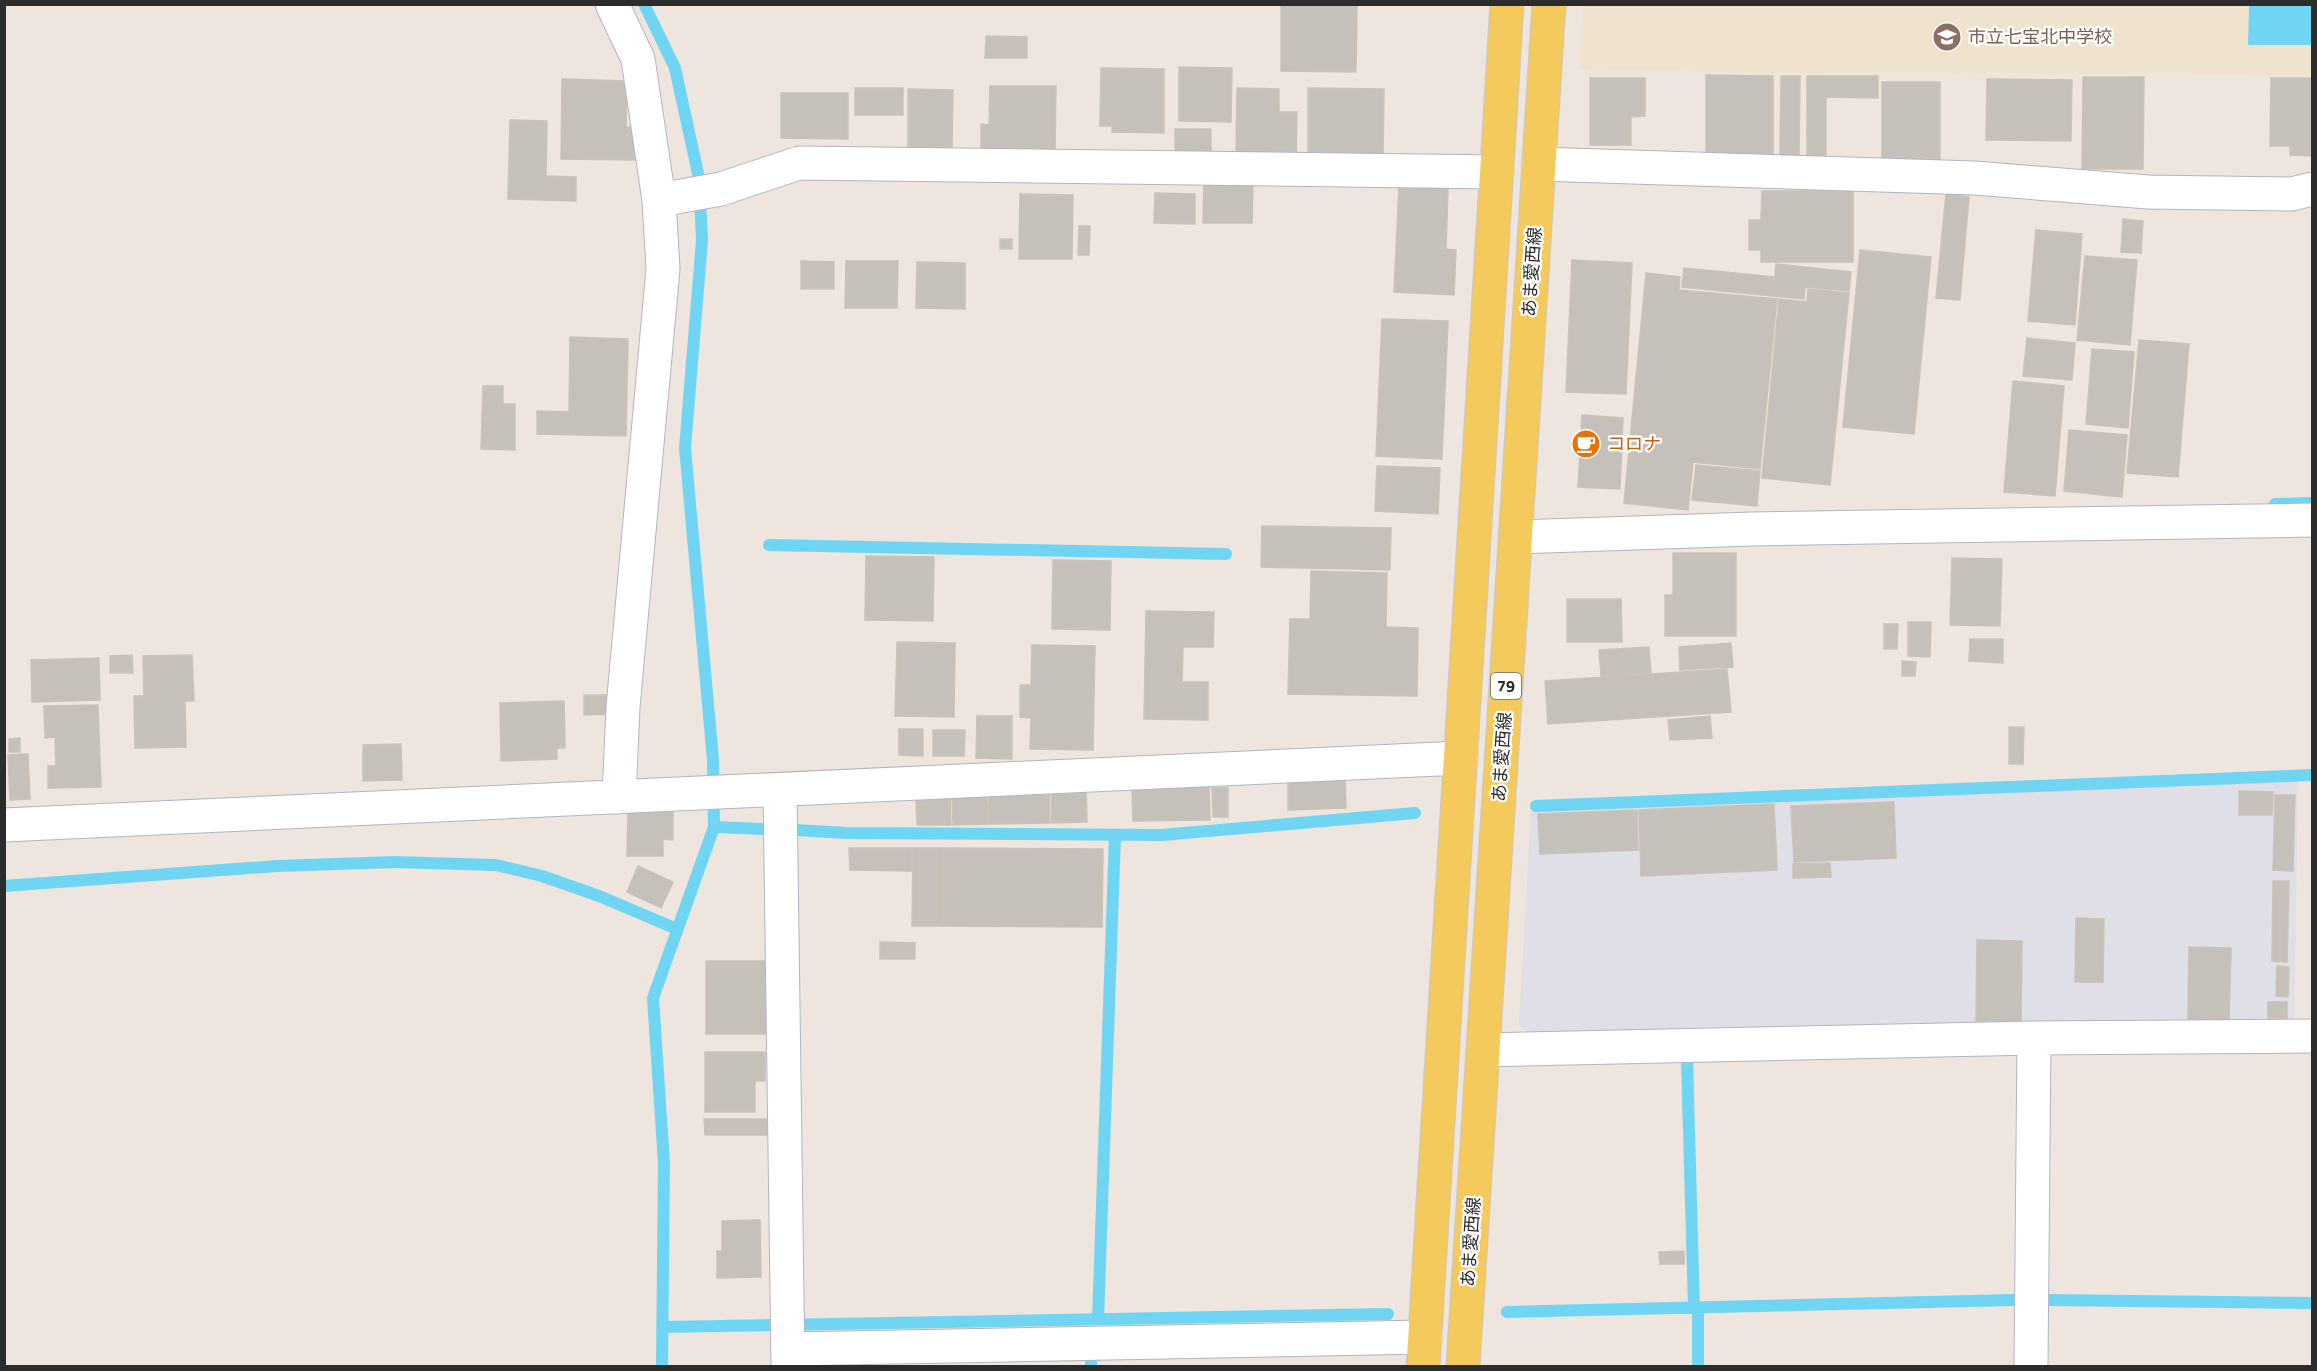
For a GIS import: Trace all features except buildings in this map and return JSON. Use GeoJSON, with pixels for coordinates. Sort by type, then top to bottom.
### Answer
{"type":"FeatureCollection","features":[{"type":"Feature","properties":{"kind":"main road","name":"79"},"geometry":{"type":"LineString","coordinates":[[1424,1352],[1507,4]]}},
{"type":"Feature","properties":{"kind":"main road","name":"あま愛西線"},"geometry":{"type":"LineString","coordinates":[[1463,1366],[1549,4]]}},
{"type":"Feature","properties":{"kind":"street"},"geometry":{"type":"LineString","coordinates":[[612,4],[638,59],[671,197],[623,707],[619,797]]}},
{"type":"Feature","properties":{"kind":"street"},"geometry":{"type":"LineString","coordinates":[[671,197],[721,189],[799,163],[1497,172]]}},
{"type":"Feature","properties":{"kind":"street"},"geometry":{"type":"LineString","coordinates":[[1539,164],[1975,178],[2148,192],[2292,194],[2313,189]]}},
{"type":"Feature","properties":{"kind":"street"},"geometry":{"type":"LineString","coordinates":[[1516,537],[1764,529],[2313,520]]}},
{"type":"Feature","properties":{"kind":"street"},"geometry":{"type":"LineString","coordinates":[[4,825],[1461,758]]}},
{"type":"Feature","properties":{"kind":"street"},"geometry":{"type":"LineString","coordinates":[[780,790],[788,1341],[1424,1352]]}},
{"type":"Feature","properties":{"kind":"street"},"geometry":{"type":"LineString","coordinates":[[1483,1050],[2034,1038],[2313,1036]]}},
{"type":"Feature","properties":{"kind":"street"},"geometry":{"type":"LineString","coordinates":[[2031,1366],[2034,1038]]}},
{"type":"Feature","properties":{"kind":"shaded area","name":"市立七宝北中学校"},"geometry":{"type":"Polygon","coordinates":[[[1583,5],[2312,5],[2312,76],[1985,73],[1959,75],[1579,70],[1583,5]]]}},
{"type":"Feature","properties":{"kind":"shaded area"},"geometry":{"type":"Polygon","coordinates":[[[2298,781],[2294,1029],[1537,1039],[1519,1025],[1531,811],[2298,781]]]}},
{"type":"Feature","properties":{"kind":"water"},"geometry":{"type":"Polygon","coordinates":[[[2249,5],[2312,5],[2312,45],[2248,45],[2249,5]]]}},
{"type":"Feature","properties":{"kind":"waterway"},"geometry":{"type":"LineString","coordinates":[[644,4],[675,68],[699,178],[702,240],[685,448],[713,760],[714,827],[653,998],[664,1163],[662,1366]]}},
{"type":"Feature","properties":{"kind":"waterway"},"geometry":{"type":"LineString","coordinates":[[2275,504],[2312,503]]}},
{"type":"Feature","properties":{"kind":"waterway"},"geometry":{"type":"LineString","coordinates":[[769,545],[1226,554]]}},
{"type":"Feature","properties":{"kind":"waterway"},"geometry":{"type":"LineString","coordinates":[[1536,806],[2312,775]]}},
{"type":"Feature","properties":{"kind":"waterway"},"geometry":{"type":"LineString","coordinates":[[796,830],[846,833],[1162,835],[1415,813]]}},
{"type":"Feature","properties":{"kind":"waterway"},"geometry":{"type":"LineString","coordinates":[[714,827],[765,829]]}},
{"type":"Feature","properties":{"kind":"waterway"},"geometry":{"type":"LineString","coordinates":[[1098,1319],[1115,835]]}},
{"type":"Feature","properties":{"kind":"waterway"},"geometry":{"type":"LineString","coordinates":[[4,886],[277,866],[394,862],[496,865],[542,876],[599,896],[677,929]]}},
{"type":"Feature","properties":{"kind":"waterway"},"geometry":{"type":"LineString","coordinates":[[1687,1061],[1694,1308]]}},
{"type":"Feature","properties":{"kind":"waterway"},"geometry":{"type":"LineString","coordinates":[[1507,1312],[2014,1300]]}},
{"type":"Feature","properties":{"kind":"waterway"},"geometry":{"type":"LineString","coordinates":[[2047,1300],[2312,1303]]}},
{"type":"Feature","properties":{"kind":"waterway"},"geometry":{"type":"LineString","coordinates":[[1698,1308],[1698,1366]]}},
{"type":"Feature","properties":{"kind":"waterway"},"geometry":{"type":"LineString","coordinates":[[663,1327],[1388,1314]]}},
{"type":"Feature","properties":{"kind":"place","name":"市立七宝北中学校"},"geometry":{"type":"Point","coordinates":[1947,37]}},
{"type":"Feature","properties":{"kind":"place","name":"コロナ"},"geometry":{"type":"Point","coordinates":[1586,444]}}]}
